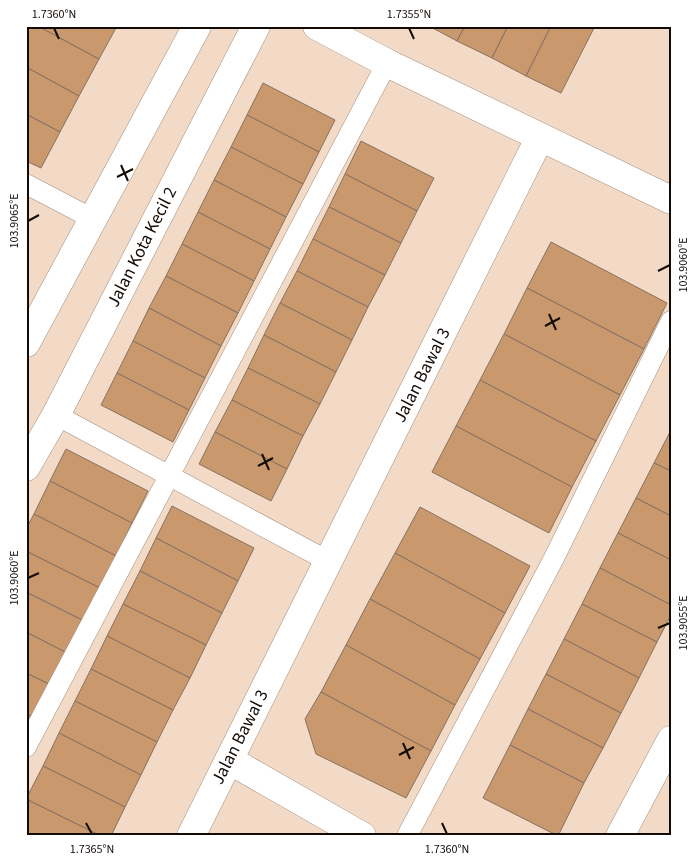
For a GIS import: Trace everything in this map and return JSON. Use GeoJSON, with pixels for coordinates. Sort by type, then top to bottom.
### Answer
{"type":"FeatureCollection","features":[{"type":"Feature","properties":{"kind":"street"},"geometry":{"type":"LineString","coordinates":[[26,343],[196,26]]}},
{"type":"Feature","properties":{"kind":"street","name":"Jalan Kota Kecil 2"},"geometry":{"type":"LineString","coordinates":[[26,467],[56,415],[256,26]]}},
{"type":"Feature","properties":{"kind":"street"},"geometry":{"type":"LineString","coordinates":[[317,26],[387,63],[671,200]]}},
{"type":"Feature","properties":{"kind":"street","name":"Jalan Bawal 3"},"geometry":{"type":"LineString","coordinates":[[191,836],[540,137]]}},
{"type":"Feature","properties":{"kind":"street"},"geometry":{"type":"LineString","coordinates":[[620,836],[671,740]]}},
{"type":"Feature","properties":{"kind":"street"},"geometry":{"type":"LineString","coordinates":[[229,760],[362,836]]}},
{"type":"Feature","properties":{"kind":"lane"},"geometry":{"type":"LineString","coordinates":[[26,746],[387,63]]}},
{"type":"Feature","properties":{"kind":"lane"},"geometry":{"type":"LineString","coordinates":[[26,184],[93,219]]}},
{"type":"Feature","properties":{"kind":"lane"},"geometry":{"type":"LineString","coordinates":[[407,836],[553,560],[671,322]]}},
{"type":"Feature","properties":{"kind":"lane"},"geometry":{"type":"LineString","coordinates":[[56,415],[328,561]]}},
{"type":"Feature","properties":{"kind":"building"},"geometry":{"type":"Polygon","coordinates":[[[26,26],[38,26],[99,59],[79,96],[26,67],[26,26]]]}},
{"type":"Feature","properties":{"kind":"building"},"geometry":{"type":"Polygon","coordinates":[[[38,26],[117,26],[99,59],[38,26]]]}},
{"type":"Feature","properties":{"kind":"building"},"geometry":{"type":"Polygon","coordinates":[[[429,26],[465,26],[457,41],[429,26]]]}},
{"type":"Feature","properties":{"kind":"building"},"geometry":{"type":"Polygon","coordinates":[[[465,26],[508,26],[492,58],[457,41],[465,26]]]}},
{"type":"Feature","properties":{"kind":"building"},"geometry":{"type":"Polygon","coordinates":[[[508,26],[551,26],[526,76],[492,58],[508,26]]]}},
{"type":"Feature","properties":{"kind":"building"},"geometry":{"type":"Polygon","coordinates":[[[551,26],[590,26],[594,28],[561,93],[526,76],[551,26]]]}},
{"type":"Feature","properties":{"kind":"building"},"geometry":{"type":"Polygon","coordinates":[[[26,67],[79,96],[60,132],[26,114],[26,67]]]}},
{"type":"Feature","properties":{"kind":"building"},"geometry":{"type":"Polygon","coordinates":[[[263,83],[335,120],[319,152],[247,115],[263,83]]]}},
{"type":"Feature","properties":{"kind":"building"},"geometry":{"type":"Polygon","coordinates":[[[26,114],[60,132],[41,168],[26,161],[26,114]]]}},
{"type":"Feature","properties":{"kind":"building"},"geometry":{"type":"Polygon","coordinates":[[[247,115],[319,152],[303,184],[231,147],[247,115]]]}},
{"type":"Feature","properties":{"kind":"building"},"geometry":{"type":"Polygon","coordinates":[[[361,141],[434,178],[417,211],[345,174],[361,141]]]}},
{"type":"Feature","properties":{"kind":"building"},"geometry":{"type":"Polygon","coordinates":[[[231,147],[303,184],[286,217],[214,180],[231,147]]]}},
{"type":"Feature","properties":{"kind":"building"},"geometry":{"type":"Polygon","coordinates":[[[345,174],[417,211],[401,243],[329,207],[345,174]]]}},
{"type":"Feature","properties":{"kind":"building"},"geometry":{"type":"Polygon","coordinates":[[[214,180],[286,217],[270,249],[198,212],[214,180]]]}},
{"type":"Feature","properties":{"kind":"building"},"geometry":{"type":"Polygon","coordinates":[[[329,207],[401,243],[385,275],[313,239],[329,207]]]}},
{"type":"Feature","properties":{"kind":"building"},"geometry":{"type":"Polygon","coordinates":[[[198,212],[270,249],[254,281],[182,244],[198,212]]]}},
{"type":"Feature","properties":{"kind":"building"},"geometry":{"type":"Polygon","coordinates":[[[313,239],[385,275],[368,307],[297,271],[313,239]]]}},
{"type":"Feature","properties":{"kind":"building"},"geometry":{"type":"Polygon","coordinates":[[[551,242],[667,303],[644,349],[527,288],[551,242]]]}},
{"type":"Feature","properties":{"kind":"building"},"geometry":{"type":"Polygon","coordinates":[[[182,244],[254,281],[238,313],[166,276],[182,244]]]}},
{"type":"Feature","properties":{"kind":"building"},"geometry":{"type":"Polygon","coordinates":[[[297,271],[368,307],[352,340],[280,303],[297,271]]]}},
{"type":"Feature","properties":{"kind":"building"},"geometry":{"type":"Polygon","coordinates":[[[166,276],[238,313],[221,346],[149,308],[166,276]]]}},
{"type":"Feature","properties":{"kind":"building"},"geometry":{"type":"Polygon","coordinates":[[[527,288],[644,349],[620,395],[504,334],[527,288]]]}},
{"type":"Feature","properties":{"kind":"building"},"geometry":{"type":"Polygon","coordinates":[[[280,303],[352,340],[336,372],[264,335],[280,303]]]}},
{"type":"Feature","properties":{"kind":"building"},"geometry":{"type":"Polygon","coordinates":[[[149,308],[221,346],[205,378],[133,341],[149,308]]]}},
{"type":"Feature","properties":{"kind":"building"},"geometry":{"type":"Polygon","coordinates":[[[504,334],[620,395],[596,441],[480,380],[504,334]]]}},
{"type":"Feature","properties":{"kind":"building"},"geometry":{"type":"Polygon","coordinates":[[[264,335],[336,372],[320,404],[248,368],[264,335]]]}},
{"type":"Feature","properties":{"kind":"building"},"geometry":{"type":"Polygon","coordinates":[[[133,341],[205,378],[189,410],[117,373],[133,341]]]}},
{"type":"Feature","properties":{"kind":"building"},"geometry":{"type":"Polygon","coordinates":[[[248,368],[320,404],[303,436],[232,400],[248,368]]]}},
{"type":"Feature","properties":{"kind":"building"},"geometry":{"type":"Polygon","coordinates":[[[117,373],[189,410],[173,442],[101,405],[117,373]]]}},
{"type":"Feature","properties":{"kind":"building"},"geometry":{"type":"Polygon","coordinates":[[[480,380],[596,441],[572,487],[456,426],[480,380]]]}},
{"type":"Feature","properties":{"kind":"building"},"geometry":{"type":"Polygon","coordinates":[[[232,400],[303,436],[287,469],[215,432],[232,400]]]}},
{"type":"Feature","properties":{"kind":"building"},"geometry":{"type":"Polygon","coordinates":[[[456,426],[572,487],[549,533],[432,472],[456,426]]]}},
{"type":"Feature","properties":{"kind":"building"},"geometry":{"type":"Polygon","coordinates":[[[671,430],[671,471],[654,463],[671,430]]]}},
{"type":"Feature","properties":{"kind":"building"},"geometry":{"type":"Polygon","coordinates":[[[215,432],[287,469],[271,501],[199,464],[215,432]]]}},
{"type":"Feature","properties":{"kind":"building"},"geometry":{"type":"Polygon","coordinates":[[[66,449],[148,491],[132,523],[50,481],[66,449]]]}},
{"type":"Feature","properties":{"kind":"building"},"geometry":{"type":"Polygon","coordinates":[[[654,463],[671,471],[671,516],[636,498],[654,463]]]}},
{"type":"Feature","properties":{"kind":"building"},"geometry":{"type":"Polygon","coordinates":[[[50,481],[132,523],[116,556],[34,514],[50,481]]]}},
{"type":"Feature","properties":{"kind":"building"},"geometry":{"type":"Polygon","coordinates":[[[636,498],[671,516],[671,560],[618,533],[636,498]]]}},
{"type":"Feature","properties":{"kind":"building"},"geometry":{"type":"Polygon","coordinates":[[[172,506],[254,548],[238,581],[156,538],[172,506]]]}},
{"type":"Feature","properties":{"kind":"building"},"geometry":{"type":"Polygon","coordinates":[[[420,507],[530,566],[505,613],[395,553],[420,507]]]}},
{"type":"Feature","properties":{"kind":"building"},"geometry":{"type":"Polygon","coordinates":[[[34,514],[116,556],[100,588],[26,551],[26,529],[34,514]]]}},
{"type":"Feature","properties":{"kind":"building"},"geometry":{"type":"Polygon","coordinates":[[[618,533],[671,560],[671,605],[600,568],[618,533]]]}},
{"type":"Feature","properties":{"kind":"building"},"geometry":{"type":"Polygon","coordinates":[[[156,538],[238,581],[222,613],[140,571],[156,538]]]}},
{"type":"Feature","properties":{"kind":"building"},"geometry":{"type":"Polygon","coordinates":[[[26,551],[100,588],[84,621],[26,592],[26,551]]]}},
{"type":"Feature","properties":{"kind":"building"},"geometry":{"type":"Polygon","coordinates":[[[395,553],[505,613],[480,659],[370,599],[395,553]]]}},
{"type":"Feature","properties":{"kind":"building"},"geometry":{"type":"Polygon","coordinates":[[[600,568],[671,605],[671,615],[657,642],[582,604],[600,568]]]}},
{"type":"Feature","properties":{"kind":"building"},"geometry":{"type":"Polygon","coordinates":[[[140,571],[222,613],[206,645],[123,604],[140,571]]]}},
{"type":"Feature","properties":{"kind":"building"},"geometry":{"type":"Polygon","coordinates":[[[26,592],[84,621],[67,653],[26,632],[26,592]]]}},
{"type":"Feature","properties":{"kind":"building"},"geometry":{"type":"Polygon","coordinates":[[[370,599],[480,659],[455,705],[346,645],[370,599]]]}},
{"type":"Feature","properties":{"kind":"building"},"geometry":{"type":"Polygon","coordinates":[[[123,604],[206,645],[190,678],[107,636],[123,604]]]}},
{"type":"Feature","properties":{"kind":"building"},"geometry":{"type":"Polygon","coordinates":[[[582,604],[657,642],[639,678],[564,639],[582,604]]]}},
{"type":"Feature","properties":{"kind":"building"},"geometry":{"type":"Polygon","coordinates":[[[26,632],[67,653],[51,685],[26,673],[26,632]]]}},
{"type":"Feature","properties":{"kind":"building"},"geometry":{"type":"Polygon","coordinates":[[[107,636],[190,678],[173,710],[91,669],[107,636]]]}},
{"type":"Feature","properties":{"kind":"building"},"geometry":{"type":"Polygon","coordinates":[[[564,639],[639,678],[621,713],[546,674],[564,639]]]}},
{"type":"Feature","properties":{"kind":"building"},"geometry":{"type":"Polygon","coordinates":[[[346,645],[455,705],[431,751],[321,692],[346,645]]]}},
{"type":"Feature","properties":{"kind":"building"},"geometry":{"type":"Polygon","coordinates":[[[91,669],[173,710],[157,742],[75,701],[91,669]]]}},
{"type":"Feature","properties":{"kind":"building"},"geometry":{"type":"Polygon","coordinates":[[[26,673],[51,685],[35,718],[26,714],[26,673]]]}},
{"type":"Feature","properties":{"kind":"building"},"geometry":{"type":"Polygon","coordinates":[[[546,674],[621,713],[603,748],[528,709],[546,674]]]}},
{"type":"Feature","properties":{"kind":"building"},"geometry":{"type":"Polygon","coordinates":[[[321,692],[431,751],[406,798],[316,754],[305,719],[321,692]]]}},
{"type":"Feature","properties":{"kind":"building"},"geometry":{"type":"Polygon","coordinates":[[[75,701],[157,742],[141,775],[59,733],[75,701]]]}},
{"type":"Feature","properties":{"kind":"building"},"geometry":{"type":"Polygon","coordinates":[[[528,709],[603,748],[584,783],[510,745],[528,709]]]}},
{"type":"Feature","properties":{"kind":"building"},"geometry":{"type":"Polygon","coordinates":[[[26,714],[35,718],[26,736],[26,714]]]}},
{"type":"Feature","properties":{"kind":"building"},"geometry":{"type":"Polygon","coordinates":[[[59,733],[141,775],[125,807],[43,766],[59,733]]]}},
{"type":"Feature","properties":{"kind":"building"},"geometry":{"type":"Polygon","coordinates":[[[510,745],[584,783],[558,836],[483,798],[510,745]]]}},
{"type":"Feature","properties":{"kind":"building"},"geometry":{"type":"Polygon","coordinates":[[[43,766],[125,807],[111,836],[101,836],[26,799],[43,766]]]}},
{"type":"Feature","properties":{"kind":"building"},"geometry":{"type":"Polygon","coordinates":[[[26,799],[101,836],[26,836],[26,799]]]}}]}
